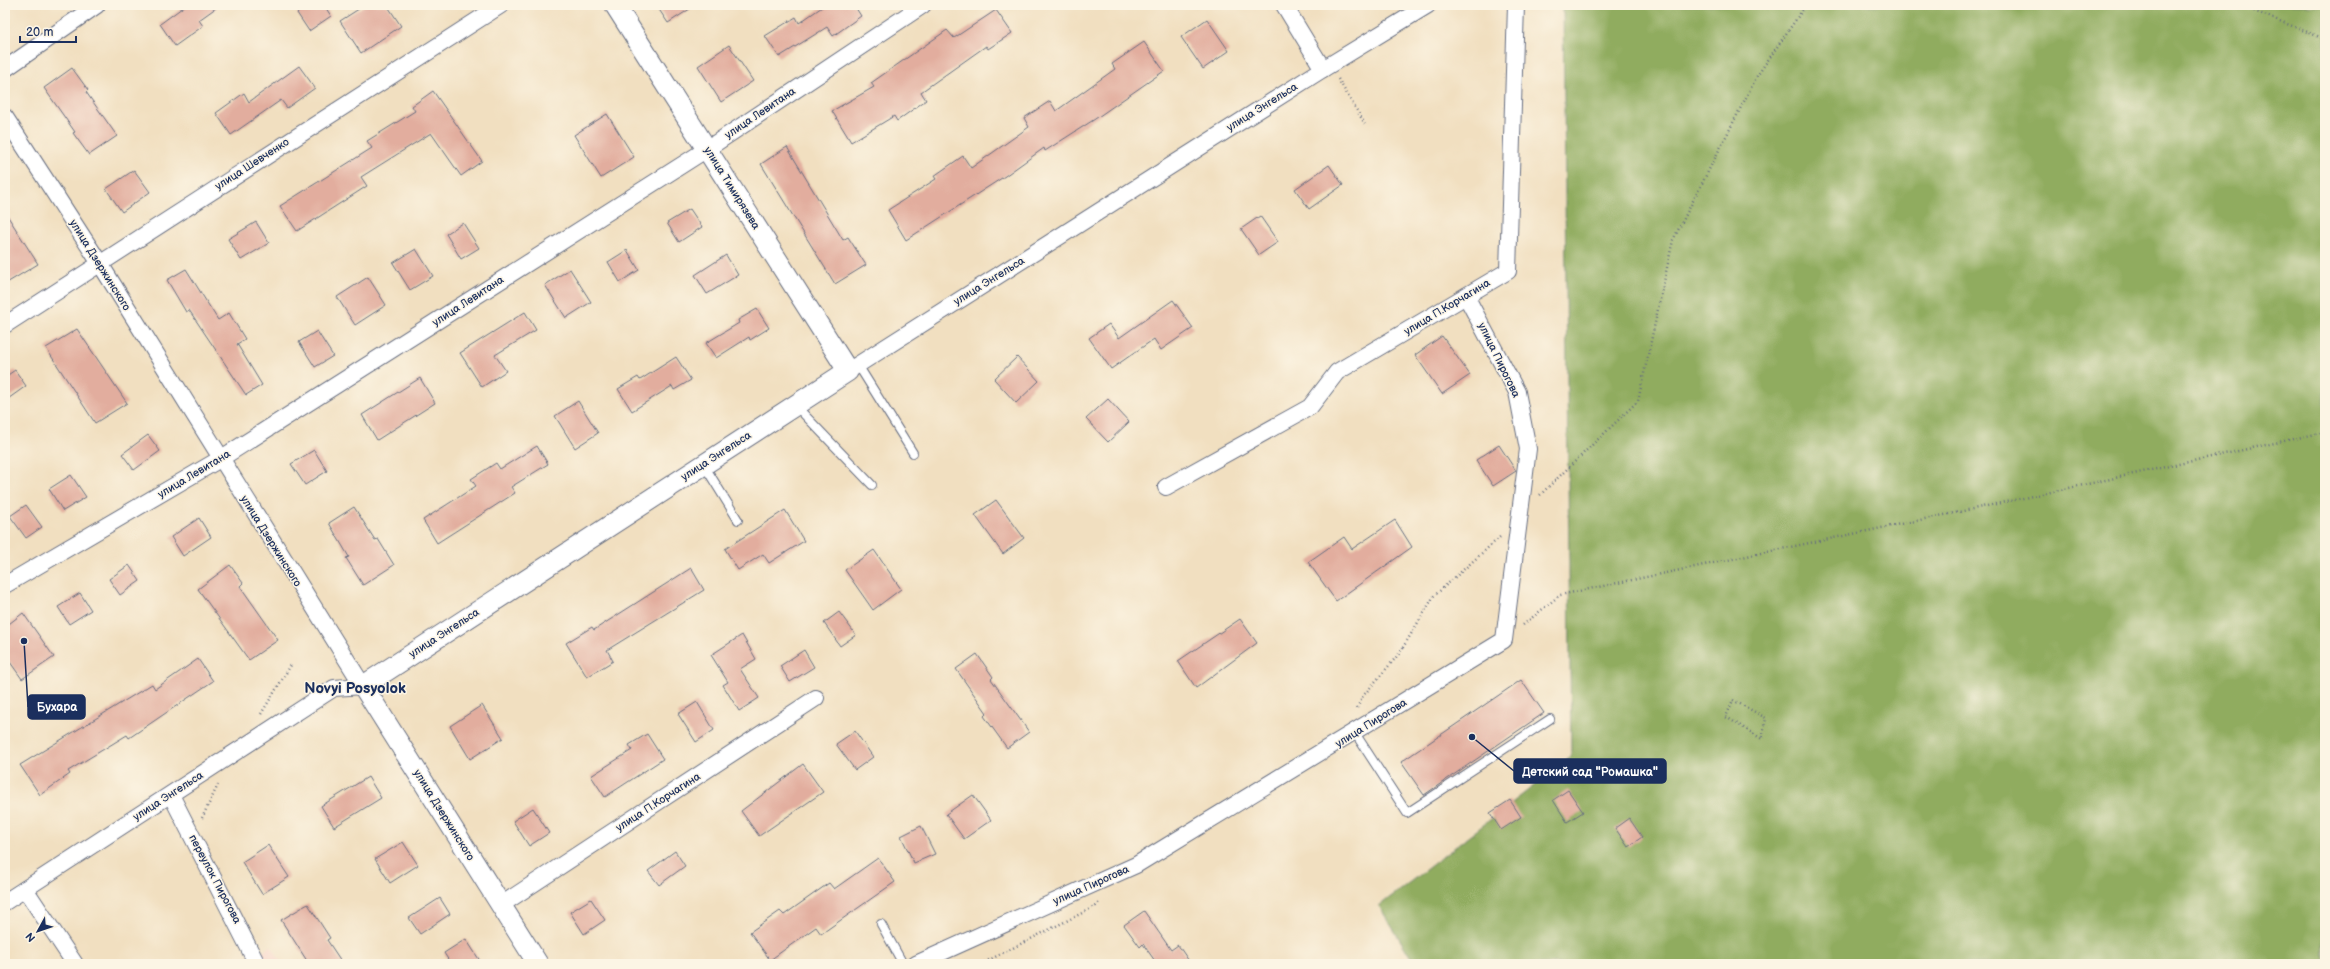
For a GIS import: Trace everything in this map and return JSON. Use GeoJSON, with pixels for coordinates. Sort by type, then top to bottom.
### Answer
{"type":"FeatureCollection","features":[{"type":"Feature","properties":{"kind":"street"},"geometry":{"type":"LineString","coordinates":[[5,69],[97,5]]}},
{"type":"Feature","properties":{"kind":"street","name":"улица Шевченко"},"geometry":{"type":"LineString","coordinates":[[5,325],[99,262],[501,5]]}},
{"type":"Feature","properties":{"kind":"street","name":"улица Тимирязева"},"geometry":{"type":"LineString","coordinates":[[615,5],[707,149],[853,368]]}},
{"type":"Feature","properties":{"kind":"street","name":"улица Левитана"},"geometry":{"type":"LineString","coordinates":[[5,585],[220,459],[707,149],[923,5]]}},
{"type":"Feature","properties":{"kind":"street"},"geometry":{"type":"LineString","coordinates":[[1284,5],[1326,67]]}},
{"type":"Feature","properties":{"kind":"street","name":"улица Энгельса"},"geometry":{"type":"LineString","coordinates":[[5,902],[334,688],[363,686],[795,405],[1326,67],[1428,5]]}},
{"type":"Feature","properties":{"kind":"street","name":"улица П.Корчагина"},"geometry":{"type":"LineString","coordinates":[[1166,487],[1310,407],[1337,372],[1508,271],[1516,5]]}},
{"type":"Feature","properties":{"kind":"street","name":"улица Дзержинского"},"geometry":{"type":"LineString","coordinates":[[5,117],[99,262],[220,459],[538,964]]}},
{"type":"Feature","properties":{"kind":"street","name":"улица Пирогова"},"geometry":{"type":"LineString","coordinates":[[916,964],[1136,865],[1355,733],[1504,640],[1528,449],[1517,392],[1466,296]]}},
{"type":"Feature","properties":{"kind":"street","name":"улица П.Корчагина"},"geometry":{"type":"LineString","coordinates":[[501,905],[816,698]]}},
{"type":"Feature","properties":{"kind":"street","name":"переулок Пирогова"},"geometry":{"type":"LineString","coordinates":[[171,795],[257,964]]}},
{"type":"Feature","properties":{"kind":"street"},"geometry":{"type":"LineString","coordinates":[[25,889],[74,964]]}},
{"type":"Feature","properties":{"kind":"lane"},"geometry":{"type":"LineString","coordinates":[[853,368],[913,453]]}},
{"type":"Feature","properties":{"kind":"lane"},"geometry":{"type":"LineString","coordinates":[[795,405],[872,485]]}},
{"type":"Feature","properties":{"kind":"lane"},"geometry":{"type":"LineString","coordinates":[[704,464],[738,520]]}},
{"type":"Feature","properties":{"kind":"lane"},"geometry":{"type":"LineString","coordinates":[[1355,733],[1407,813],[1550,719]]}},
{"type":"Feature","properties":{"kind":"lane"},"geometry":{"type":"LineString","coordinates":[[880,924],[903,964]]}},
{"type":"Feature","properties":{"kind":"path"},"geometry":{"type":"LineString","coordinates":[[1355,733],[1352,719],[1363,696],[1399,654],[1434,596],[1519,518],[1638,401],[1673,240],[1758,76],[1806,5]]}},
{"type":"Feature","properties":{"kind":"path"},"geometry":{"type":"LineString","coordinates":[[2239,5],[2325,39]]}},
{"type":"Feature","properties":{"kind":"path"},"geometry":{"type":"LineString","coordinates":[[1326,67],[1365,124]]}},
{"type":"Feature","properties":{"kind":"path"},"geometry":{"type":"LineString","coordinates":[[1504,640],[1560,595],[1987,506],[2325,432]]}},
{"type":"Feature","properties":{"kind":"path"},"geometry":{"type":"LineString","coordinates":[[1733,700],[1766,718],[1762,739],[1726,717],[1733,700]]}},
{"type":"Feature","properties":{"kind":"path"},"geometry":{"type":"LineString","coordinates":[[981,964],[1096,906],[1106,895],[1106,879]]}},
{"type":"Feature","properties":{"kind":"shaded area"},"geometry":{"type":"Polygon","coordinates":[[[271,946],[283,964],[245,964],[271,946]]]}},
{"type":"Feature","properties":{"kind":"green space"},"geometry":{"type":"Polygon","coordinates":[[[1563,5],[2325,5],[2325,964],[1415,964],[1379,906],[1571,757],[1563,5]]]}},
{"type":"Feature","properties":{"kind":"building"},"geometry":{"type":"Polygon","coordinates":[[[186,5],[220,5],[199,20],[203,26],[175,46],[160,24],[186,5]]]}},
{"type":"Feature","properties":{"kind":"building"},"geometry":{"type":"Polygon","coordinates":[[[309,5],[324,5],[331,16],[309,31],[297,13],[309,5]]]}},
{"type":"Feature","properties":{"kind":"building"},"geometry":{"type":"Polygon","coordinates":[[[365,5],[387,5],[401,26],[361,53],[340,21],[365,5]]]}},
{"type":"Feature","properties":{"kind":"building"},"geometry":{"type":"Polygon","coordinates":[[[656,5],[696,5],[668,23],[656,5]]]}},
{"type":"Feature","properties":{"kind":"building"},"geometry":{"type":"Polygon","coordinates":[[[825,5],[854,5],[861,16],[833,36],[827,27],[779,57],[765,36],[796,17],[799,23],[825,5]]]}},
{"type":"Feature","properties":{"kind":"building"},"geometry":{"type":"Polygon","coordinates":[[[996,10],[1012,33],[988,49],[986,46],[921,92],[926,100],[897,121],[894,116],[851,142],[832,111],[874,87],[871,83],[947,30],[954,38],[996,10]]]}},
{"type":"Feature","properties":{"kind":"building"},"geometry":{"type":"Polygon","coordinates":[[[1207,19],[1229,51],[1203,69],[1181,37],[1207,19]]]}},
{"type":"Feature","properties":{"kind":"building"},"geometry":{"type":"Polygon","coordinates":[[[1144,42],[1164,71],[1095,119],[1045,151],[1044,148],[1005,176],[906,240],[888,210],[936,179],[934,176],[963,156],[971,168],[1029,127],[1024,118],[1050,101],[1056,111],[1115,69],[1112,64],[1144,42]]]}},
{"type":"Feature","properties":{"kind":"building"},"geometry":{"type":"Polygon","coordinates":[[[729,45],[753,81],[721,102],[698,66],[729,45]]]}},
{"type":"Feature","properties":{"kind":"building"},"geometry":{"type":"Polygon","coordinates":[[[299,66],[315,88],[287,108],[281,100],[231,135],[216,113],[244,93],[249,102],[299,66]]]}},
{"type":"Feature","properties":{"kind":"building"},"geometry":{"type":"Polygon","coordinates":[[[72,68],[88,90],[86,92],[117,136],[89,155],[73,133],[75,132],[44,88],[72,68]]]}},
{"type":"Feature","properties":{"kind":"building"},"geometry":{"type":"Polygon","coordinates":[[[433,91],[482,161],[461,176],[431,133],[361,177],[367,186],[297,231],[280,206],[372,148],[367,141],[415,111],[412,106],[433,91]]]}},
{"type":"Feature","properties":{"kind":"building"},"geometry":{"type":"Polygon","coordinates":[[[607,114],[634,157],[601,178],[574,135],[607,114]]]}},
{"type":"Feature","properties":{"kind":"building"},"geometry":{"type":"Polygon","coordinates":[[[787,147],[843,240],[848,237],[866,265],[835,284],[761,164],[787,147]]]}},
{"type":"Feature","properties":{"kind":"building"},"geometry":{"type":"Polygon","coordinates":[[[1329,165],[1343,185],[1309,209],[1295,189],[1329,165]]]}},
{"type":"Feature","properties":{"kind":"building"},"geometry":{"type":"Polygon","coordinates":[[[134,170],[150,192],[122,212],[106,189],[134,170]]]}},
{"type":"Feature","properties":{"kind":"building"},"geometry":{"type":"Polygon","coordinates":[[[690,209],[702,227],[679,242],[667,223],[690,209]]]}},
{"type":"Feature","properties":{"kind":"building"},"geometry":{"type":"Polygon","coordinates":[[[5,212],[38,264],[5,284],[5,212]]]}},
{"type":"Feature","properties":{"kind":"building"},"geometry":{"type":"Polygon","coordinates":[[[1260,216],[1278,242],[1259,255],[1241,229],[1260,216]]]}},
{"type":"Feature","properties":{"kind":"building"},"geometry":{"type":"Polygon","coordinates":[[[256,222],[269,243],[241,260],[228,239],[256,222]]]}},
{"type":"Feature","properties":{"kind":"building"},"geometry":{"type":"Polygon","coordinates":[[[463,223],[479,248],[461,259],[446,234],[463,223]]]}},
{"type":"Feature","properties":{"kind":"building"},"geometry":{"type":"Polygon","coordinates":[[[416,249],[433,276],[410,290],[393,263],[416,249]]]}},
{"type":"Feature","properties":{"kind":"building"},"geometry":{"type":"Polygon","coordinates":[[[627,250],[639,270],[620,282],[608,262],[627,250]]]}},
{"type":"Feature","properties":{"kind":"building"},"geometry":{"type":"Polygon","coordinates":[[[726,255],[738,275],[707,294],[695,275],[726,255]]]}},
{"type":"Feature","properties":{"kind":"building"},"geometry":{"type":"Polygon","coordinates":[[[186,269],[218,320],[229,313],[245,339],[237,344],[262,385],[246,395],[189,310],[186,312],[167,280],[186,269]]]}},
{"type":"Feature","properties":{"kind":"building"},"geometry":{"type":"Polygon","coordinates":[[[570,269],[591,302],[566,318],[545,285],[570,269]]]}},
{"type":"Feature","properties":{"kind":"building"},"geometry":{"type":"Polygon","coordinates":[[[368,277],[386,305],[355,325],[337,297],[368,277]]]}},
{"type":"Feature","properties":{"kind":"building"},"geometry":{"type":"Polygon","coordinates":[[[1173,300],[1193,328],[1161,350],[1154,339],[1111,369],[1089,338],[1109,324],[1119,338],[1173,300]]]}},
{"type":"Feature","properties":{"kind":"building"},"geometry":{"type":"Polygon","coordinates":[[[757,309],[769,328],[750,340],[749,337],[716,358],[706,343],[739,323],[738,320],[757,309]]]}},
{"type":"Feature","properties":{"kind":"building"},"geometry":{"type":"Polygon","coordinates":[[[525,312],[536,330],[495,355],[506,371],[482,387],[460,353],[525,312]]]}},
{"type":"Feature","properties":{"kind":"building"},"geometry":{"type":"Polygon","coordinates":[[[77,329],[127,403],[95,423],[46,348],[77,329]]]}},
{"type":"Feature","properties":{"kind":"building"},"geometry":{"type":"Polygon","coordinates":[[[317,331],[333,356],[315,367],[299,342],[317,331]]]}},
{"type":"Feature","properties":{"kind":"building"},"geometry":{"type":"Polygon","coordinates":[[[1442,336],[1470,375],[1442,394],[1415,355],[1442,336]]]}},
{"type":"Feature","properties":{"kind":"building"},"geometry":{"type":"Polygon","coordinates":[[[676,357],[691,380],[674,390],[672,386],[632,411],[618,389],[638,377],[640,380],[676,357]]]}},
{"type":"Feature","properties":{"kind":"building"},"geometry":{"type":"Polygon","coordinates":[[[1017,357],[1039,381],[1016,403],[994,379],[1017,357]]]}},
{"type":"Feature","properties":{"kind":"building"},"geometry":{"type":"Polygon","coordinates":[[[15,370],[26,386],[5,401],[5,377],[15,370]]]}},
{"type":"Feature","properties":{"kind":"building"},"geometry":{"type":"Polygon","coordinates":[[[420,378],[435,403],[377,440],[362,415],[420,378]]]}},
{"type":"Feature","properties":{"kind":"building"},"geometry":{"type":"Polygon","coordinates":[[[1108,399],[1129,422],[1108,442],[1086,419],[1108,399]]]}},
{"type":"Feature","properties":{"kind":"building"},"geometry":{"type":"Polygon","coordinates":[[[578,401],[598,433],[575,448],[555,416],[578,401]]]}},
{"type":"Feature","properties":{"kind":"building"},"geometry":{"type":"Polygon","coordinates":[[[148,435],[160,451],[134,470],[122,454],[148,435]]]}},
{"type":"Feature","properties":{"kind":"building"},"geometry":{"type":"Polygon","coordinates":[[[1499,445],[1516,471],[1493,486],[1476,460],[1499,445]]]}},
{"type":"Feature","properties":{"kind":"building"},"geometry":{"type":"Polygon","coordinates":[[[537,446],[548,464],[511,487],[515,493],[437,543],[423,520],[476,486],[471,479],[496,463],[500,469],[537,446]]]}},
{"type":"Feature","properties":{"kind":"building"},"geometry":{"type":"Polygon","coordinates":[[[314,450],[327,471],[305,485],[291,464],[314,450]]]}},
{"type":"Feature","properties":{"kind":"building"},"geometry":{"type":"Polygon","coordinates":[[[71,475],[86,497],[63,511],[49,489],[71,475]]]}},
{"type":"Feature","properties":{"kind":"building"},"geometry":{"type":"Polygon","coordinates":[[[996,500],[1024,538],[1003,554],[975,515],[996,500]]]}},
{"type":"Feature","properties":{"kind":"building"},"geometry":{"type":"Polygon","coordinates":[[[26,505],[42,527],[26,538],[10,516],[26,505]]]}},
{"type":"Feature","properties":{"kind":"building"},"geometry":{"type":"Polygon","coordinates":[[[354,507],[375,540],[378,539],[394,565],[363,585],[346,558],[349,557],[329,523],[354,507]]]}},
{"type":"Feature","properties":{"kind":"building"},"geometry":{"type":"Polygon","coordinates":[[[785,510],[804,541],[769,563],[763,554],[738,570],[725,549],[785,510]]]}},
{"type":"Feature","properties":{"kind":"building"},"geometry":{"type":"Polygon","coordinates":[[[199,518],[211,537],[183,556],[171,537],[199,518]]]}},
{"type":"Feature","properties":{"kind":"building"},"geometry":{"type":"Polygon","coordinates":[[[1395,520],[1412,547],[1336,601],[1308,562],[1344,537],[1352,549],[1395,520]]]}},
{"type":"Feature","properties":{"kind":"building"},"geometry":{"type":"Polygon","coordinates":[[[874,550],[901,589],[873,610],[845,570],[874,550]]]}},
{"type":"Feature","properties":{"kind":"building"},"geometry":{"type":"Polygon","coordinates":[[[129,565],[140,581],[120,595],[109,579],[129,565]]]}},
{"type":"Feature","properties":{"kind":"building"},"geometry":{"type":"Polygon","coordinates":[[[230,565],[243,583],[240,586],[278,640],[249,660],[198,589],[230,565]]]}},
{"type":"Feature","properties":{"kind":"building"},"geometry":{"type":"Polygon","coordinates":[[[691,568],[704,590],[607,650],[613,661],[587,677],[566,643],[592,627],[594,630],[691,568]]]}},
{"type":"Feature","properties":{"kind":"building"},"geometry":{"type":"Polygon","coordinates":[[[80,593],[91,610],[69,624],[58,607],[80,593]]]}},
{"type":"Feature","properties":{"kind":"building"},"geometry":{"type":"Polygon","coordinates":[[[839,612],[856,635],[840,646],[824,623],[839,612]]]}},
{"type":"Feature","properties":{"kind":"building"},"geometry":{"type":"Polygon","coordinates":[[[23,613],[54,657],[22,679],[5,655],[5,627],[23,613]]]}},
{"type":"Feature","properties":{"kind":"building"},"geometry":{"type":"Polygon","coordinates":[[[1240,619],[1257,643],[1196,688],[1178,661],[1240,619]]]}},
{"type":"Feature","properties":{"kind":"building"},"geometry":{"type":"Polygon","coordinates":[[[742,635],[756,659],[740,669],[759,698],[739,711],[723,685],[728,682],[711,655],[742,635]]]}},
{"type":"Feature","properties":{"kind":"building"},"geometry":{"type":"Polygon","coordinates":[[[804,650],[814,667],[790,682],[780,666],[804,650]]]}},
{"type":"Feature","properties":{"kind":"building"},"geometry":{"type":"Polygon","coordinates":[[[977,654],[993,677],[991,679],[1029,732],[1007,748],[984,716],[987,713],[956,669],[977,654]]]}},
{"type":"Feature","properties":{"kind":"building"},"geometry":{"type":"Polygon","coordinates":[[[198,659],[213,681],[129,738],[127,735],[68,771],[70,774],[40,795],[20,765],[152,684],[155,689],[198,659]]]}},
{"type":"Feature","properties":{"kind":"building"},"geometry":{"type":"Polygon","coordinates":[[[1521,680],[1544,713],[1424,795],[1401,762],[1521,680]]]}},
{"type":"Feature","properties":{"kind":"building"},"geometry":{"type":"Polygon","coordinates":[[[697,702],[714,730],[696,742],[678,714],[697,702]]]}},
{"type":"Feature","properties":{"kind":"building"},"geometry":{"type":"Polygon","coordinates":[[[482,705],[503,738],[470,759],[450,726],[482,705]]]}},
{"type":"Feature","properties":{"kind":"building"},"geometry":{"type":"Polygon","coordinates":[[[855,731],[873,757],[855,770],[836,744],[855,731]]]}},
{"type":"Feature","properties":{"kind":"building"},"geometry":{"type":"Polygon","coordinates":[[[647,734],[663,759],[605,797],[591,776],[632,750],[629,745],[647,734]]]}},
{"type":"Feature","properties":{"kind":"building"},"geometry":{"type":"Polygon","coordinates":[[[803,764],[823,792],[759,836],[741,811],[803,764]]]}},
{"type":"Feature","properties":{"kind":"building"},"geometry":{"type":"Polygon","coordinates":[[[368,777],[381,798],[334,827],[321,806],[368,777]]]}},
{"type":"Feature","properties":{"kind":"building"},"geometry":{"type":"Polygon","coordinates":[[[1568,790],[1583,812],[1567,822],[1553,800],[1568,790]]]}},
{"type":"Feature","properties":{"kind":"building"},"geometry":{"type":"Polygon","coordinates":[[[973,795],[991,820],[964,839],[946,814],[973,795]]]}},
{"type":"Feature","properties":{"kind":"building"},"geometry":{"type":"Polygon","coordinates":[[[1510,800],[1521,817],[1501,830],[1490,813],[1510,800]]]}},
{"type":"Feature","properties":{"kind":"building"},"geometry":{"type":"Polygon","coordinates":[[[533,808],[549,833],[529,846],[513,821],[533,808]]]}},
{"type":"Feature","properties":{"kind":"building"},"geometry":{"type":"Polygon","coordinates":[[[1629,818],[1642,837],[1628,847],[1615,828],[1629,818]]]}},
{"type":"Feature","properties":{"kind":"building"},"geometry":{"type":"Polygon","coordinates":[[[921,826],[935,854],[914,863],[901,836],[921,826]]]}},
{"type":"Feature","properties":{"kind":"building"},"geometry":{"type":"Polygon","coordinates":[[[403,842],[418,865],[390,883],[375,859],[403,842]]]}},
{"type":"Feature","properties":{"kind":"building"},"geometry":{"type":"Polygon","coordinates":[[[268,845],[289,877],[262,894],[242,862],[268,845]]]}},
{"type":"Feature","properties":{"kind":"building"},"geometry":{"type":"Polygon","coordinates":[[[675,851],[685,866],[659,885],[648,871],[675,851]]]}},
{"type":"Feature","properties":{"kind":"building"},"geometry":{"type":"Polygon","coordinates":[[[878,858],[895,882],[821,934],[816,927],[770,960],[750,932],[780,911],[784,915],[829,883],[834,889],[878,858]]]}},
{"type":"Feature","properties":{"kind":"building"},"geometry":{"type":"Polygon","coordinates":[[[440,898],[450,914],[420,934],[409,918],[440,898]]]}},
{"type":"Feature","properties":{"kind":"building"},"geometry":{"type":"Polygon","coordinates":[[[591,899],[605,920],[584,934],[570,912],[591,899]]]}},
{"type":"Feature","properties":{"kind":"building"},"geometry":{"type":"Polygon","coordinates":[[[308,904],[330,938],[327,940],[343,964],[309,964],[281,920],[308,904]]]}},
{"type":"Feature","properties":{"kind":"building"},"geometry":{"type":"Polygon","coordinates":[[[1144,911],[1171,950],[1178,945],[1191,964],[1151,964],[1155,961],[1143,944],[1140,947],[1124,925],[1144,911]]]}},
{"type":"Feature","properties":{"kind":"building"},"geometry":{"type":"Polygon","coordinates":[[[466,939],[482,964],[451,964],[444,953],[466,939]]]}},
{"type":"Feature","properties":{"kind":"place","name":"Бухара"},"geometry":{"type":"Point","coordinates":[24,641]}},
{"type":"Feature","properties":{"kind":"place","name":"Детский сад \"Ромашка\""},"geometry":{"type":"Point","coordinates":[1472,737]}},
{"type":"Feature","properties":{"kind":"district","name":"Novyi Posyolok"},"geometry":{"type":"Point","coordinates":[355,688]}}]}
